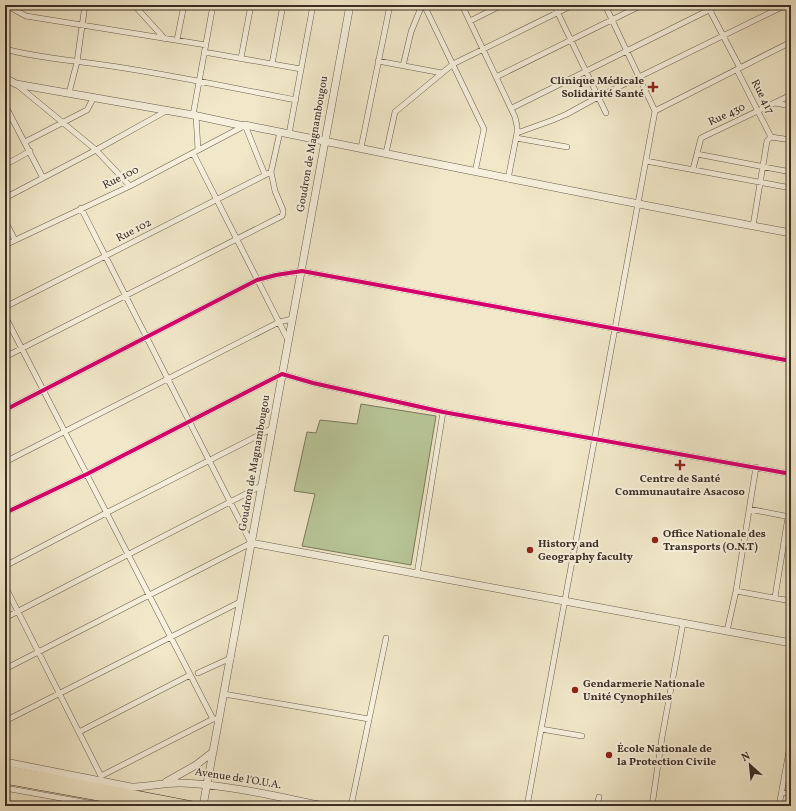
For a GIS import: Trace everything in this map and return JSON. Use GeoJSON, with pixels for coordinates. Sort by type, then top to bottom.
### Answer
{"type":"FeatureCollection","features":[{"type":"Feature","properties":{"kind":"highway","name":"Avenue de l'O.U.A."},"geometry":{"type":"LineString","coordinates":[[5,770],[101,786],[192,806]]}},
{"type":"Feature","properties":{"kind":"highway","name":"Avenue de l'O.U.A."},"geometry":{"type":"LineString","coordinates":[[5,779],[101,786],[152,806]]}},
{"type":"Feature","properties":{"kind":"street"},"geometry":{"type":"LineString","coordinates":[[6,5],[26,16],[206,45]]}},
{"type":"Feature","properties":{"kind":"street"},"geometry":{"type":"LineString","coordinates":[[69,93],[76,62],[85,5]]}},
{"type":"Feature","properties":{"kind":"street"},"geometry":{"type":"LineString","coordinates":[[134,5],[165,39]]}},
{"type":"Feature","properties":{"kind":"street"},"geometry":{"type":"LineString","coordinates":[[198,150],[194,115],[213,5]]}},
{"type":"Feature","properties":{"kind":"street"},"geometry":{"type":"LineString","coordinates":[[241,58],[251,5]]}},
{"type":"Feature","properties":{"kind":"street"},"geometry":{"type":"LineString","coordinates":[[272,64],[283,5]]}},
{"type":"Feature","properties":{"kind":"street"},"geometry":{"type":"LineString","coordinates":[[289,134],[313,5]]}},
{"type":"Feature","properties":{"kind":"street","name":"Goudron de Magnambougou"},"geometry":{"type":"LineString","coordinates":[[203,806],[213,752],[216,719],[224,694],[231,658],[350,5]]}},
{"type":"Feature","properties":{"kind":"street"},"geometry":{"type":"LineString","coordinates":[[361,148],[390,5]]}},
{"type":"Feature","properties":{"kind":"street"},"geometry":{"type":"LineString","coordinates":[[402,66],[411,32],[423,5]]}},
{"type":"Feature","properties":{"kind":"street"},"geometry":{"type":"LineString","coordinates":[[423,5],[484,129],[475,172]]}},
{"type":"Feature","properties":{"kind":"street"},"geometry":{"type":"LineString","coordinates":[[462,5],[512,108],[517,126],[517,136],[508,179]]}},
{"type":"Feature","properties":{"kind":"street"},"geometry":{"type":"LineString","coordinates":[[470,21],[502,5]]}},
{"type":"Feature","properties":{"kind":"street"},"geometry":{"type":"LineString","coordinates":[[554,5],[606,113]]}},
{"type":"Feature","properties":{"kind":"street"},"geometry":{"type":"LineString","coordinates":[[386,153],[395,112],[453,64],[574,5]]}},
{"type":"Feature","properties":{"kind":"street"},"geometry":{"type":"LineString","coordinates":[[527,806],[655,111],[605,5]]}},
{"type":"Feature","properties":{"kind":"street"},"geometry":{"type":"LineString","coordinates":[[496,77],[642,5]]}},
{"type":"Feature","properties":{"kind":"street"},"geometry":{"type":"LineString","coordinates":[[512,108],[626,51],[708,7],[719,5]]}},
{"type":"Feature","properties":{"kind":"street"},"geometry":{"type":"LineString","coordinates":[[517,136],[553,120],[723,36],[774,8],[786,5]]}},
{"type":"Feature","properties":{"kind":"street"},"geometry":{"type":"LineString","coordinates":[[177,40],[183,6]]}},
{"type":"Feature","properties":{"kind":"street","name":"Rue 417"},"geometry":{"type":"LineString","coordinates":[[708,7],[771,137]]}},
{"type":"Feature","properties":{"kind":"street"},"geometry":{"type":"LineString","coordinates":[[655,111],[791,42]]}},
{"type":"Feature","properties":{"kind":"street"},"geometry":{"type":"LineString","coordinates":[[5,49],[21,53],[199,81],[296,100]]}},
{"type":"Feature","properties":{"kind":"street"},"geometry":{"type":"LineString","coordinates":[[204,52],[301,69]]}},
{"type":"Feature","properties":{"kind":"street"},"geometry":{"type":"LineString","coordinates":[[378,61],[442,73]]}},
{"type":"Feature","properties":{"kind":"street"},"geometry":{"type":"LineString","coordinates":[[5,78],[16,84],[96,150],[130,186]]}},
{"type":"Feature","properties":{"kind":"street"},"geometry":{"type":"LineString","coordinates":[[16,84],[168,110],[386,153],[508,179],[791,233]]}},
{"type":"Feature","properties":{"kind":"street","name":"Rue 430"},"geometry":{"type":"LineString","coordinates":[[692,169],[701,138],[791,95]]}},
{"type":"Feature","properties":{"kind":"street"},"geometry":{"type":"LineString","coordinates":[[25,142],[87,110],[94,97]]}},
{"type":"Feature","properties":{"kind":"street"},"geometry":{"type":"LineString","coordinates":[[775,103],[791,106]]}},
{"type":"Feature","properties":{"kind":"street"},"geometry":{"type":"LineString","coordinates":[[5,105],[43,178]]}},
{"type":"Feature","properties":{"kind":"street"},"geometry":{"type":"LineString","coordinates":[[5,198],[168,110]]}},
{"type":"Feature","properties":{"kind":"street"},"geometry":{"type":"LineString","coordinates":[[244,126],[265,175]]}},
{"type":"Feature","properties":{"kind":"street","name":"Rue 100"},"geometry":{"type":"LineString","coordinates":[[5,245],[130,186],[244,126]]}},
{"type":"Feature","properties":{"kind":"street"},"geometry":{"type":"LineString","coordinates":[[5,357],[282,216],[283,210],[275,191],[272,172],[280,132]]}},
{"type":"Feature","properties":{"kind":"street"},"geometry":{"type":"LineString","coordinates":[[517,136],[567,147]]}},
{"type":"Feature","properties":{"kind":"street"},"geometry":{"type":"LineString","coordinates":[[753,226],[767,141],[771,137],[791,140]]}},
{"type":"Feature","properties":{"kind":"street"},"geometry":{"type":"LineString","coordinates":[[5,165],[30,151]]}},
{"type":"Feature","properties":{"kind":"street"},"geometry":{"type":"LineString","coordinates":[[193,153],[288,340]]}},
{"type":"Feature","properties":{"kind":"street"},"geometry":{"type":"LineString","coordinates":[[697,154],[791,172]]}},
{"type":"Feature","properties":{"kind":"street"},"geometry":{"type":"LineString","coordinates":[[646,161],[791,188]]}},
{"type":"Feature","properties":{"kind":"street","name":"Rue 102"},"geometry":{"type":"LineString","coordinates":[[5,307],[272,172]]}},
{"type":"Feature","properties":{"kind":"street"},"geometry":{"type":"LineString","coordinates":[[81,208],[251,543]]}},
{"type":"Feature","properties":{"kind":"street"},"geometry":{"type":"LineString","coordinates":[[5,221],[15,240]]}},
{"type":"Feature","properties":{"kind":"street"},"geometry":{"type":"LineString","coordinates":[[5,410],[257,280],[302,271],[791,361]]}},
{"type":"Feature","properties":{"kind":"street"},"geometry":{"type":"LineString","coordinates":[[5,316],[190,675],[216,719],[101,786]]}},
{"type":"Feature","properties":{"kind":"street"},"geometry":{"type":"LineString","coordinates":[[5,462],[279,322],[292,319]]}},
{"type":"Feature","properties":{"kind":"street"},"geometry":{"type":"LineString","coordinates":[[5,513],[87,474],[282,374],[313,383],[444,412],[791,474]]}},
{"type":"Feature","properties":{"kind":"street"},"geometry":{"type":"LineString","coordinates":[[417,574],[444,412]]}},
{"type":"Feature","properties":{"kind":"street"},"geometry":{"type":"LineString","coordinates":[[5,566],[106,512],[273,428]]}},
{"type":"Feature","properties":{"kind":"street"},"geometry":{"type":"LineString","coordinates":[[728,631],[756,467]]}},
{"type":"Feature","properties":{"kind":"street"},"geometry":{"type":"LineString","coordinates":[[5,618],[263,486]]}},
{"type":"Feature","properties":{"kind":"street"},"geometry":{"type":"LineString","coordinates":[[749,509],[790,517],[775,597]]}},
{"type":"Feature","properties":{"kind":"street"},"geometry":{"type":"LineString","coordinates":[[5,668],[251,543],[791,643]]}},
{"type":"Feature","properties":{"kind":"street"},"geometry":{"type":"LineString","coordinates":[[5,586],[79,732],[101,786],[118,805]]}},
{"type":"Feature","properties":{"kind":"street"},"geometry":{"type":"LineString","coordinates":[[736,591],[791,600]]}},
{"type":"Feature","properties":{"kind":"street"},"geometry":{"type":"LineString","coordinates":[[5,721],[240,602]]}},
{"type":"Feature","properties":{"kind":"street"},"geometry":{"type":"LineString","coordinates":[[652,806],[662,737],[683,623]]}},
{"type":"Feature","properties":{"kind":"street"},"geometry":{"type":"LineString","coordinates":[[351,806],[386,638]]}},
{"type":"Feature","properties":{"kind":"street"},"geometry":{"type":"LineString","coordinates":[[198,673],[231,658]]}},
{"type":"Feature","properties":{"kind":"street"},"geometry":{"type":"LineString","coordinates":[[79,732],[190,675]]}},
{"type":"Feature","properties":{"kind":"street"},"geometry":{"type":"LineString","coordinates":[[224,694],[369,719]]}},
{"type":"Feature","properties":{"kind":"street"},"geometry":{"type":"LineString","coordinates":[[541,729],[582,736]]}},
{"type":"Feature","properties":{"kind":"street"},"geometry":{"type":"LineString","coordinates":[[779,806],[791,740]]}},
{"type":"Feature","properties":{"kind":"street"},"geometry":{"type":"LineString","coordinates":[[163,784],[196,765],[213,752]]}},
{"type":"Feature","properties":{"kind":"street","name":"Avenue de l'O.U.A."},"geometry":{"type":"LineString","coordinates":[[5,762],[101,786],[147,787],[180,783],[207,785],[325,806]]}},
{"type":"Feature","properties":{"kind":"street"},"geometry":{"type":"LineString","coordinates":[[5,788],[86,804],[104,806]]}},
{"type":"Feature","properties":{"kind":"street"},"geometry":{"type":"LineString","coordinates":[[782,792],[791,795]]}},
{"type":"Feature","properties":{"kind":"street"},"geometry":{"type":"LineString","coordinates":[[597,806],[599,797]]}},
{"type":"Feature","properties":{"kind":"green space"},"geometry":{"type":"Polygon","coordinates":[[[361,404],[436,416],[411,565],[302,546],[315,494],[294,491],[307,432],[316,433],[320,420],[357,424],[361,404]]]}},
{"type":"Feature","properties":{"kind":"cycle path"},"geometry":{"type":"LineString","coordinates":[[5,410],[257,280],[302,271],[791,361]]}},
{"type":"Feature","properties":{"kind":"cycle path"},"geometry":{"type":"LineString","coordinates":[[5,513],[87,474],[282,374],[313,383],[443,412],[791,474]]}},
{"type":"Feature","properties":{"kind":"place","name":"Clinique Médicale Solidarité Santé"},"geometry":{"type":"Point","coordinates":[653,87]}},
{"type":"Feature","properties":{"kind":"place","name":"Centre de Santé Communautaire Asacoso"},"geometry":{"type":"Point","coordinates":[680,465]}},
{"type":"Feature","properties":{"kind":"place","name":"Office Nationale des Transports (O.N.T)"},"geometry":{"type":"Point","coordinates":[655,540]}},
{"type":"Feature","properties":{"kind":"place","name":"History and Geography faculty"},"geometry":{"type":"Point","coordinates":[530,550]}},
{"type":"Feature","properties":{"kind":"place","name":"Gendarmerie Nationale Unité Cynophiles"},"geometry":{"type":"Point","coordinates":[575,690]}},
{"type":"Feature","properties":{"kind":"place","name":"École Nationale de la Protection Civile"},"geometry":{"type":"Point","coordinates":[609,755]}}]}
